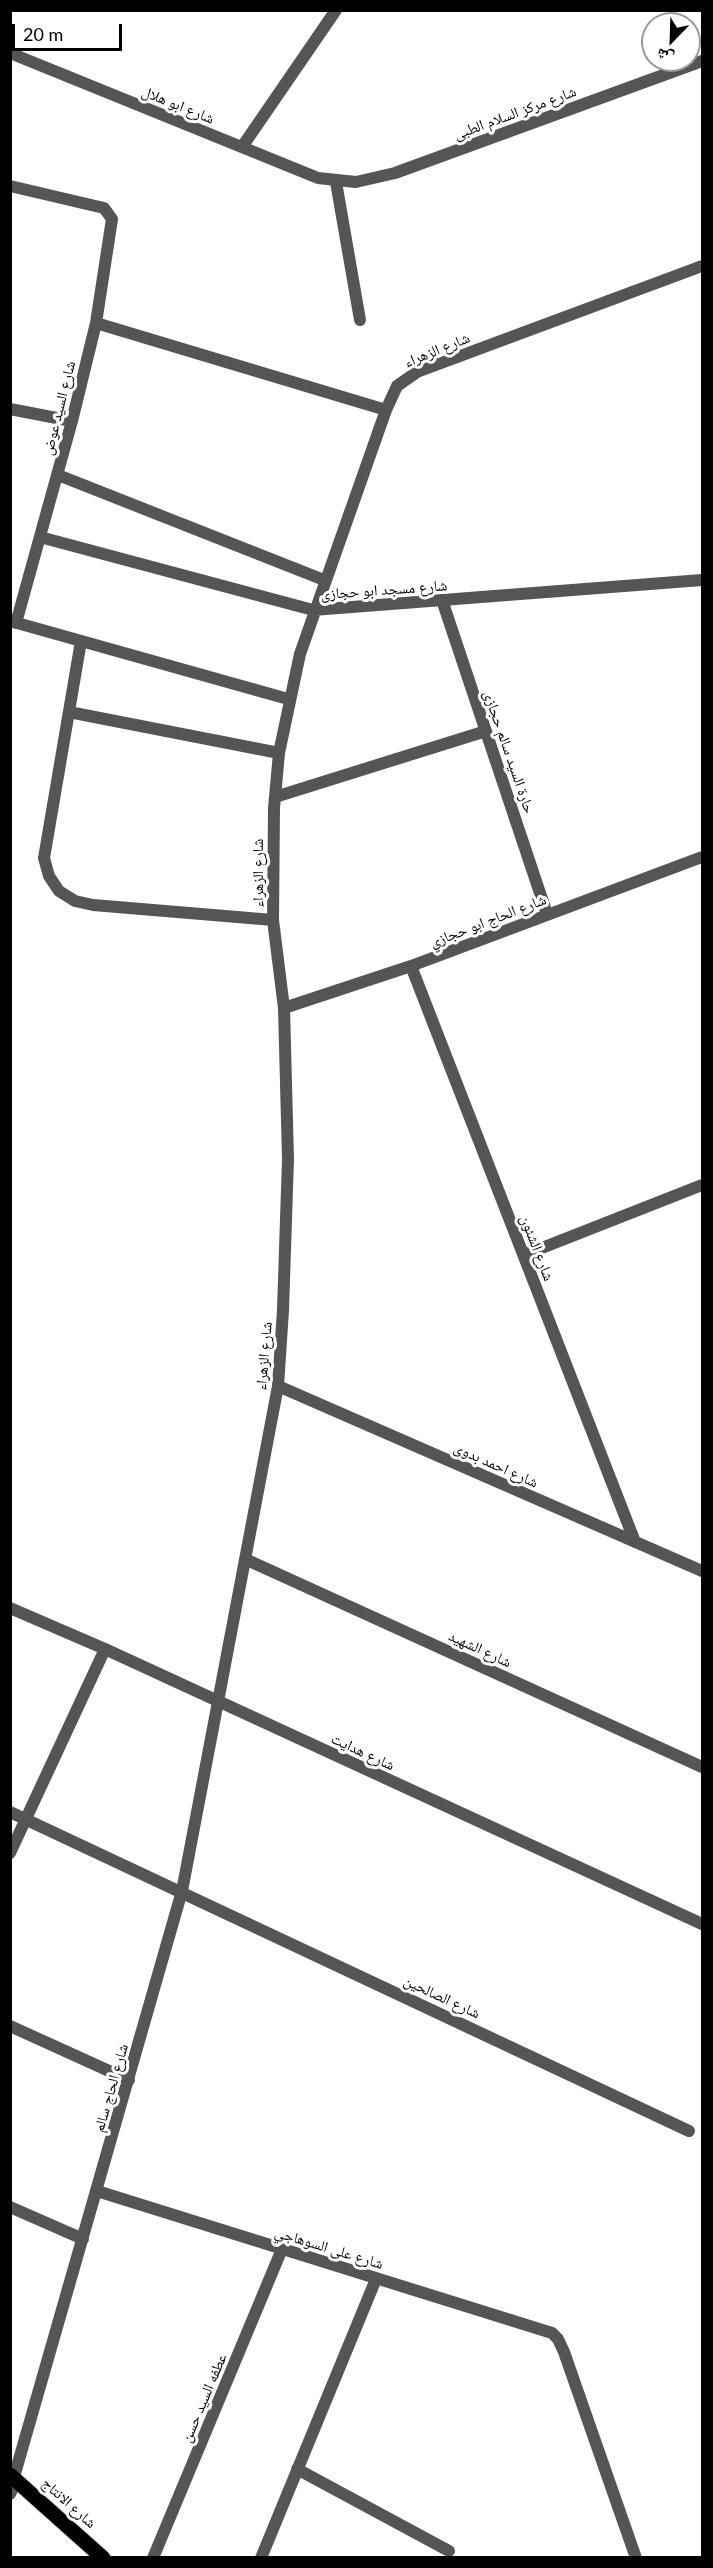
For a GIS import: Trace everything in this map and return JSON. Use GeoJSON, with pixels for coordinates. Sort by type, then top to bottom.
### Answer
{"type":"FeatureCollection","features":[{"type":"Feature","properties":{"kind":"main road","name":"شارع الانتاج"},"geometry":{"type":"LineString","coordinates":[[13,2481],[103,2558]]}},
{"type":"Feature","properties":{"kind":"street"},"geometry":{"type":"LineString","coordinates":[[242,147],[336,10]]}},
{"type":"Feature","properties":{"kind":"street","name":"شارع ابو هلال"},"geometry":{"type":"LineString","coordinates":[[10,53],[318,178],[336,182]]}},
{"type":"Feature","properties":{"kind":"street","name":"شارع مركز السلام الطبى"},"geometry":{"type":"LineString","coordinates":[[336,182],[376,179],[702,61]]}},
{"type":"Feature","properties":{"kind":"street"},"geometry":{"type":"LineString","coordinates":[[336,182],[360,320]]}},
{"type":"Feature","properties":{"kind":"street","name":"شارع السيد عوض"},"geometry":{"type":"LineString","coordinates":[[10,186],[104,208],[112,219],[96,323],[72,421],[40,537],[13,622]]}},
{"type":"Feature","properties":{"kind":"street","name":"شارع الزهراء"},"geometry":{"type":"LineString","coordinates":[[219,1702],[278,1386],[288,1181],[284,1008],[273,920],[275,797],[279,753],[288,699],[324,580],[386,410],[397,386],[406,378],[702,266]]}},
{"type":"Feature","properties":{"kind":"street"},"geometry":{"type":"LineString","coordinates":[[96,323],[386,410]]}},
{"type":"Feature","properties":{"kind":"street"},"geometry":{"type":"LineString","coordinates":[[10,409],[72,421]]}},
{"type":"Feature","properties":{"kind":"street"},"geometry":{"type":"LineString","coordinates":[[58,475],[324,580]]}},
{"type":"Feature","properties":{"kind":"street","name":"شارع مسجد ابو حجازى"},"geometry":{"type":"LineString","coordinates":[[40,537],[314,610],[702,580]]}},
{"type":"Feature","properties":{"kind":"street","name":"حارة السيد سالم حجازى"},"geometry":{"type":"LineString","coordinates":[[442,600],[547,914]]}},
{"type":"Feature","properties":{"kind":"street"},"geometry":{"type":"LineString","coordinates":[[13,622],[288,699]]}},
{"type":"Feature","properties":{"kind":"street"},"geometry":{"type":"LineString","coordinates":[[81,641],[44,858],[48,876],[59,891],[75,901],[93,905],[273,920]]}},
{"type":"Feature","properties":{"kind":"street"},"geometry":{"type":"LineString","coordinates":[[69,712],[279,753]]}},
{"type":"Feature","properties":{"kind":"street"},"geometry":{"type":"LineString","coordinates":[[275,797],[486,731]]}},
{"type":"Feature","properties":{"kind":"street","name":"شارع الحاج ابو حجازي"},"geometry":{"type":"LineString","coordinates":[[284,1008],[411,966],[702,857]]}},
{"type":"Feature","properties":{"kind":"street","name":"شارع الشئون"},"geometry":{"type":"LineString","coordinates":[[411,966],[635,1542]]}},
{"type":"Feature","properties":{"kind":"street"},"geometry":{"type":"LineString","coordinates":[[524,1255],[702,1185]]}},
{"type":"Feature","properties":{"kind":"street","name":"شارع احمد بدوى"},"geometry":{"type":"LineString","coordinates":[[278,1386],[702,1571]]}},
{"type":"Feature","properties":{"kind":"street","name":"شارع الشهيد"},"geometry":{"type":"LineString","coordinates":[[245,1559],[702,1767]]}},
{"type":"Feature","properties":{"kind":"street","name":"شارع هدايت"},"geometry":{"type":"LineString","coordinates":[[10,1608],[105,1649],[702,1924]]}},
{"type":"Feature","properties":{"kind":"street"},"geometry":{"type":"LineString","coordinates":[[10,1853],[105,1649]]}},
{"type":"Feature","properties":{"kind":"street","name":"شارع الحاج سالم"},"geometry":{"type":"LineString","coordinates":[[13,2481],[182,1891],[219,1702]]}},
{"type":"Feature","properties":{"kind":"street","name":"شارع الصالحين"},"geometry":{"type":"LineString","coordinates":[[10,1812],[689,2131]]}},
{"type":"Feature","properties":{"kind":"street"},"geometry":{"type":"LineString","coordinates":[[10,2026],[129,2080]]}},
{"type":"Feature","properties":{"kind":"street","name":"شارع على السوهاجي"},"geometry":{"type":"LineString","coordinates":[[97,2191],[552,2333],[558,2338],[564,2352],[636,2558]]}},
{"type":"Feature","properties":{"kind":"street"},"geometry":{"type":"LineString","coordinates":[[10,2207],[83,2239]]}},
{"type":"Feature","properties":{"kind":"street","name":"عطفه السيد حسن"},"geometry":{"type":"LineString","coordinates":[[153,2558],[282,2249]]}},
{"type":"Feature","properties":{"kind":"street"},"geometry":{"type":"LineString","coordinates":[[261,2558],[376,2279]]}},
{"type":"Feature","properties":{"kind":"street"},"geometry":{"type":"LineString","coordinates":[[297,2469],[449,2551]]}}]}
